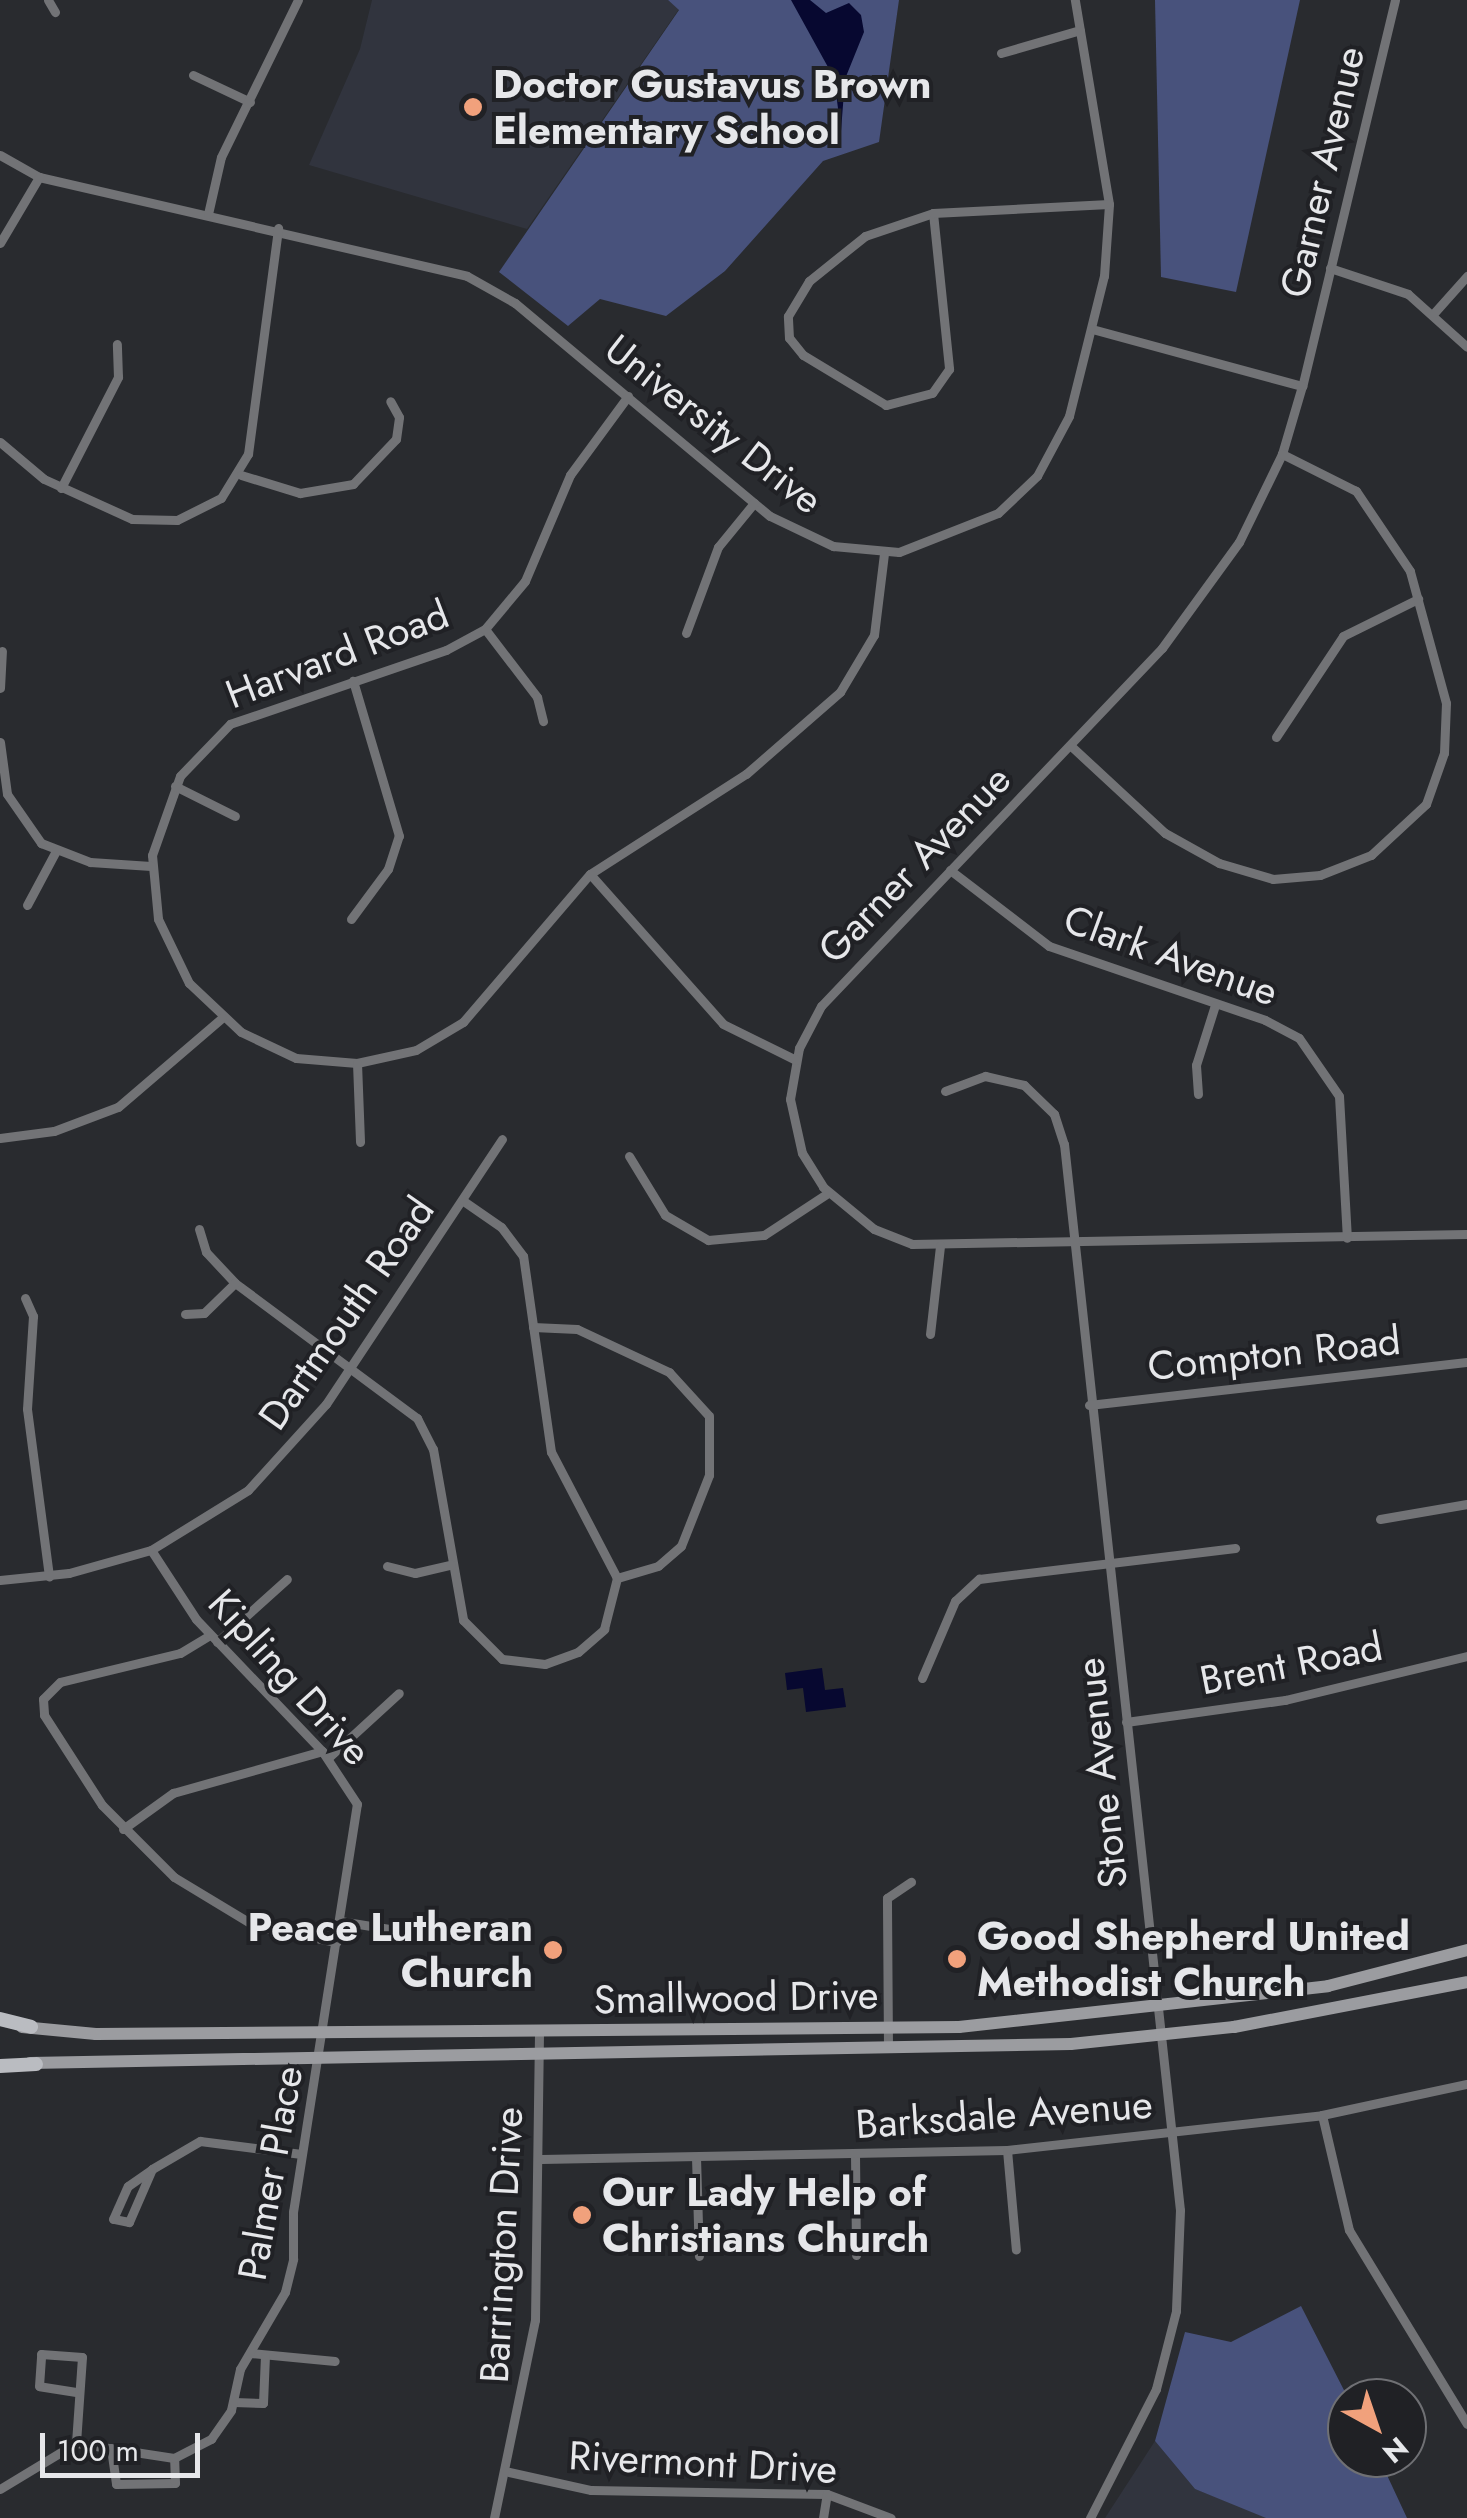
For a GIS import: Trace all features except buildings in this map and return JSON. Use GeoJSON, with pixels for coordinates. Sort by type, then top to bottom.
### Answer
{"type":"FeatureCollection","features":[{"type":"Feature","properties":{"kind":"main road","name":"Smallwood Drive"},"geometry":{"type":"LineString","coordinates":[[31,2027],[539,2032],[888,2028],[1328,1986],[1467,1950]]}},
{"type":"Feature","properties":{"kind":"main road","name":"Smallwood Drive"},"geometry":{"type":"LineString","coordinates":[[36,2064],[888,2048],[1160,2035],[1467,1982]]}},
{"type":"Feature","properties":{"kind":"main road"},"geometry":{"type":"LineString","coordinates":[[0,2022],[31,2027]]}},
{"type":"Feature","properties":{"kind":"main road"},"geometry":{"type":"LineString","coordinates":[[0,2063],[36,2064]]}},
{"type":"Feature","properties":{"kind":"street"},"geometry":{"type":"LineString","coordinates":[[48,0],[55,12]]}},
{"type":"Feature","properties":{"kind":"street"},"geometry":{"type":"LineString","coordinates":[[208,214],[216,173],[298,0]]}},
{"type":"Feature","properties":{"kind":"street","name":"University Drive"},"geometry":{"type":"LineString","coordinates":[[0,155],[39,177],[424,261],[491,287],[754,503],[819,542],[884,553],[974,529],[1027,487],[1061,436],[1092,329],[1109,204],[1075,0]]}},
{"type":"Feature","properties":{"kind":"street","name":"Garner Avenue"},"geometry":{"type":"LineString","coordinates":[[1394,0],[1302,386],[1282,454],[1218,576],[1071,746],[821,1006],[796,1060],[795,1130],[828,1193],[874,1229],[940,1246],[1467,1234]]}},
{"type":"Feature","properties":{"kind":"street"},"geometry":{"type":"LineString","coordinates":[[1001,53],[1080,30]]}},
{"type":"Feature","properties":{"kind":"street"},"geometry":{"type":"LineString","coordinates":[[192,75],[250,102]]}},
{"type":"Feature","properties":{"kind":"street"},"geometry":{"type":"LineString","coordinates":[[0,243],[39,177]]}},
{"type":"Feature","properties":{"kind":"street"},"geometry":{"type":"LineString","coordinates":[[933,212],[950,368],[932,393],[886,405],[803,355],[787,331],[790,308],[808,282],[865,236],[933,212],[1109,204]]}},
{"type":"Feature","properties":{"kind":"street"},"geometry":{"type":"LineString","coordinates":[[0,442],[61,488],[154,522],[199,512],[241,475],[278,228]]}},
{"type":"Feature","properties":{"kind":"street"},"geometry":{"type":"LineString","coordinates":[[1330,268],[1396,287],[1434,313],[1467,347]]}},
{"type":"Feature","properties":{"kind":"street"},"geometry":{"type":"LineString","coordinates":[[1434,313],[1467,276]]}},
{"type":"Feature","properties":{"kind":"street"},"geometry":{"type":"LineString","coordinates":[[1092,329],[1302,386]]}},
{"type":"Feature","properties":{"kind":"street"},"geometry":{"type":"LineString","coordinates":[[61,488],[118,377],[116,344]]}},
{"type":"Feature","properties":{"kind":"street","name":"Harvard Road"},"geometry":{"type":"LineString","coordinates":[[628,396],[570,475],[516,596],[485,628],[229,725],[201,747],[175,786],[151,866],[158,918],[176,961],[222,1018],[296,1058],[357,1063],[416,1050],[463,1022],[590,874],[746,774],[840,692],[874,635],[884,553]]}},
{"type":"Feature","properties":{"kind":"street"},"geometry":{"type":"LineString","coordinates":[[241,475],[300,493],[353,484],[396,439],[399,417],[390,401]]}},
{"type":"Feature","properties":{"kind":"street"},"geometry":{"type":"LineString","coordinates":[[1071,746],[1134,808],[1219,863],[1273,879],[1348,866],[1408,826],[1440,775],[1446,704],[1418,600],[1400,548],[1370,506],[1328,471],[1282,454]]}},
{"type":"Feature","properties":{"kind":"street"},"geometry":{"type":"LineString","coordinates":[[686,633],[718,546],[754,503]]}},
{"type":"Feature","properties":{"kind":"street"},"geometry":{"type":"LineString","coordinates":[[1276,737],[1343,636],[1418,600]]}},
{"type":"Feature","properties":{"kind":"street"},"geometry":{"type":"LineString","coordinates":[[485,628],[537,698],[543,721]]}},
{"type":"Feature","properties":{"kind":"street"},"geometry":{"type":"LineString","coordinates":[[0,688],[2,650]]}},
{"type":"Feature","properties":{"kind":"street"},"geometry":{"type":"LineString","coordinates":[[351,918],[388,869],[399,836],[353,681]]}},
{"type":"Feature","properties":{"kind":"street"},"geometry":{"type":"LineString","coordinates":[[0,742],[15,811],[56,850],[151,866]]}},
{"type":"Feature","properties":{"kind":"street"},"geometry":{"type":"LineString","coordinates":[[175,786],[234,816]]}},
{"type":"Feature","properties":{"kind":"street"},"geometry":{"type":"LineString","coordinates":[[27,904],[56,850]]}},
{"type":"Feature","properties":{"kind":"street","name":"Clark Avenue"},"geometry":{"type":"LineString","coordinates":[[950,870],[1050,946],[1286,1030],[1332,1078],[1344,1120],[1347,1238]]}},
{"type":"Feature","properties":{"kind":"street"},"geometry":{"type":"LineString","coordinates":[[590,874],[723,1024],[796,1060]]}},
{"type":"Feature","properties":{"kind":"street"},"geometry":{"type":"LineString","coordinates":[[1198,1094],[1196,1065],[1214,1005]]}},
{"type":"Feature","properties":{"kind":"street"},"geometry":{"type":"LineString","coordinates":[[0,1138],[54,1131],[118,1107],[222,1018]]}},
{"type":"Feature","properties":{"kind":"street"},"geometry":{"type":"LineString","coordinates":[[357,1063],[360,1142]]}},
{"type":"Feature","properties":{"kind":"street","name":"Stone Avenue"},"geometry":{"type":"LineString","coordinates":[[945,1091],[995,1076],[1024,1085],[1046,1104],[1064,1144],[1071,1243],[1180,2210],[1171,2336],[1144,2419],[1090,2518]]}},
{"type":"Feature","properties":{"kind":"street","name":"Dartmouth Road"},"geometry":{"type":"LineString","coordinates":[[0,1580],[49,1577],[151,1550],[266,1474],[348,1368],[502,1140]]}},
{"type":"Feature","properties":{"kind":"street"},"geometry":{"type":"LineString","coordinates":[[630,1156],[675,1224],[720,1242],[777,1230],[828,1193]]}},
{"type":"Feature","properties":{"kind":"street"},"geometry":{"type":"LineString","coordinates":[[199,1229],[206,1252],[235,1283],[348,1368],[402,1402],[429,1436],[451,1565],[471,1633],[502,1659],[532,1665],[557,1662],[596,1638],[610,1618],[617,1578],[551,1452],[523,1256],[501,1227],[462,1200]]}},
{"type":"Feature","properties":{"kind":"street"},"geometry":{"type":"LineString","coordinates":[[930,1334],[940,1246]]}},
{"type":"Feature","properties":{"kind":"street"},"geometry":{"type":"LineString","coordinates":[[185,1314],[204,1313],[235,1283]]}},
{"type":"Feature","properties":{"kind":"street"},"geometry":{"type":"LineString","coordinates":[[24,1298],[33,1316],[27,1410],[49,1577]]}},
{"type":"Feature","properties":{"kind":"street"},"geometry":{"type":"LineString","coordinates":[[533,1326],[577,1329],[669,1372],[708,1416],[709,1475],[682,1546],[658,1566],[617,1578]]}},
{"type":"Feature","properties":{"kind":"street","name":"Compton Road"},"geometry":{"type":"LineString","coordinates":[[1089,1405],[1467,1362]]}},
{"type":"Feature","properties":{"kind":"street"},"geometry":{"type":"LineString","coordinates":[[1380,1518],[1467,1504]]}},
{"type":"Feature","properties":{"kind":"street"},"geometry":{"type":"LineString","coordinates":[[922,1678],[955,1600],[979,1579],[1235,1548]]}},
{"type":"Feature","properties":{"kind":"street","name":"Kipling Drive"},"geometry":{"type":"LineString","coordinates":[[151,1550],[213,1638],[325,1755],[354,1794],[358,1815],[325,2030]]}},
{"type":"Feature","properties":{"kind":"street"},"geometry":{"type":"LineString","coordinates":[[387,1566],[415,1574],[451,1565]]}},
{"type":"Feature","properties":{"kind":"street"},"geometry":{"type":"LineString","coordinates":[[287,1579],[213,1638],[180,1654],[60,1682],[43,1699],[52,1732],[123,1829],[174,1877],[244,1921],[336,1942]]}},
{"type":"Feature","properties":{"kind":"street","name":"Brent Road"},"geometry":{"type":"LineString","coordinates":[[1126,1722],[1285,1700],[1467,1656]]}},
{"type":"Feature","properties":{"kind":"street"},"geometry":{"type":"LineString","coordinates":[[123,1829],[173,1792],[325,1755],[400,1692]]}},
{"type":"Feature","properties":{"kind":"street"},"geometry":{"type":"LineString","coordinates":[[888,2048],[888,1898],[912,1882]]}},
{"type":"Feature","properties":{"kind":"street"},"geometry":{"type":"LineString","coordinates":[[340,1922],[439,1937]]}},
{"type":"Feature","properties":{"kind":"street","name":"Palmer Place"},"geometry":{"type":"LineString","coordinates":[[111,2448],[116,2484],[175,2483],[174,2458],[217,2434],[234,2402],[250,2353],[290,2274],[301,2154],[325,2030]]}},
{"type":"Feature","properties":{"kind":"street","name":"Barrington Drive"},"geometry":{"type":"LineString","coordinates":[[494,2518],[510,2472],[535,2320],[541,2159],[539,2032]]}},
{"type":"Feature","properties":{"kind":"street","name":"Barksdale Avenue"},"geometry":{"type":"LineString","coordinates":[[541,2159],[1008,2150],[1322,2115],[1467,2084]]}},
{"type":"Feature","properties":{"kind":"street"},"geometry":{"type":"LineString","coordinates":[[1322,2115],[1349,2230],[1467,2424]]}},
{"type":"Feature","properties":{"kind":"street"},"geometry":{"type":"LineString","coordinates":[[152,2170],[130,2222],[114,2219],[128,2186],[152,2170],[200,2141],[301,2154]]}},
{"type":"Feature","properties":{"kind":"street"},"geometry":{"type":"LineString","coordinates":[[1008,2150],[1016,2250]]}},
{"type":"Feature","properties":{"kind":"street"},"geometry":{"type":"LineString","coordinates":[[855,2154],[856,2255]]}},
{"type":"Feature","properties":{"kind":"street"},"geometry":{"type":"LineString","coordinates":[[696,2156],[700,2256]]}},
{"type":"Feature","properties":{"kind":"street"},"geometry":{"type":"LineString","coordinates":[[250,2353],[336,2361]]}},
{"type":"Feature","properties":{"kind":"street"},"geometry":{"type":"LineString","coordinates":[[76,2392],[37,2384],[41,2354],[82,2357],[76,2392],[76,2443]]}},
{"type":"Feature","properties":{"kind":"street"},"geometry":{"type":"LineString","coordinates":[[234,2402],[263,2404],[265,2356]]}},
{"type":"Feature","properties":{"kind":"street"},"geometry":{"type":"LineString","coordinates":[[0,2489],[76,2443],[174,2458]]}},
{"type":"Feature","properties":{"kind":"street","name":"Rivermont Drive"},"geometry":{"type":"LineString","coordinates":[[510,2472],[591,2490],[827,2494],[891,2518]]}},
{"type":"Feature","properties":{"kind":"street"},"geometry":{"type":"LineString","coordinates":[[823,2518],[827,2494]]}},
{"type":"Feature","properties":{"kind":"shaded area","name":"Doctor Gustavus Brown Elementary School"},"geometry":{"type":"Polygon","coordinates":[[[372,0],[668,0],[679,9],[527,229],[309,165],[360,49],[372,0]]]}},
{"type":"Feature","properties":{"kind":"shaded area"},"geometry":{"type":"Polygon","coordinates":[[[668,0],[899,0],[879,142],[823,161],[725,271],[666,316],[600,299],[568,326],[499,272],[679,10],[668,0]]]}},
{"type":"Feature","properties":{"kind":"shaded area"},"geometry":{"type":"Polygon","coordinates":[[[791,0],[810,0],[826,13],[849,3],[861,15],[864,32],[845,79],[841,131],[834,78],[791,0]]]}},
{"type":"Feature","properties":{"kind":"shaded area"},"geometry":{"type":"Polygon","coordinates":[[[1155,0],[1300,0],[1236,292],[1161,277],[1155,0]]]}},
{"type":"Feature","properties":{"kind":"shaded area"},"geometry":{"type":"Polygon","coordinates":[[[822,1668],[825,1690],[843,1688],[846,1707],[806,1712],[803,1688],[787,1690],[785,1673],[822,1668]]]}},
{"type":"Feature","properties":{"kind":"shaded area"},"geometry":{"type":"Polygon","coordinates":[[[1301,2306],[1338,2378],[1327,2378],[1327,2478],[1388,2478],[1407,2518],[1266,2518],[1195,2489],[1155,2441],[1185,2332],[1231,2342],[1301,2306]]]}},
{"type":"Feature","properties":{"kind":"shaded area"},"geometry":{"type":"Polygon","coordinates":[[[1155,2441],[1195,2489],[1271,2518],[1105,2518],[1155,2441]]]}},
{"type":"Feature","properties":{"kind":"place","name":"Doctor Gustavus Brown Elementary School"},"geometry":{"type":"Point","coordinates":[473,107]}},
{"type":"Feature","properties":{"kind":"place","name":"Peace Lutheran Church"},"geometry":{"type":"Point","coordinates":[553,1950]}},
{"type":"Feature","properties":{"kind":"place","name":"Good Shepherd United Methodist Church"},"geometry":{"type":"Point","coordinates":[957,1959]}},
{"type":"Feature","properties":{"kind":"place","name":"Our Lady Help of Christians Church"},"geometry":{"type":"Point","coordinates":[582,2215]}}]}
